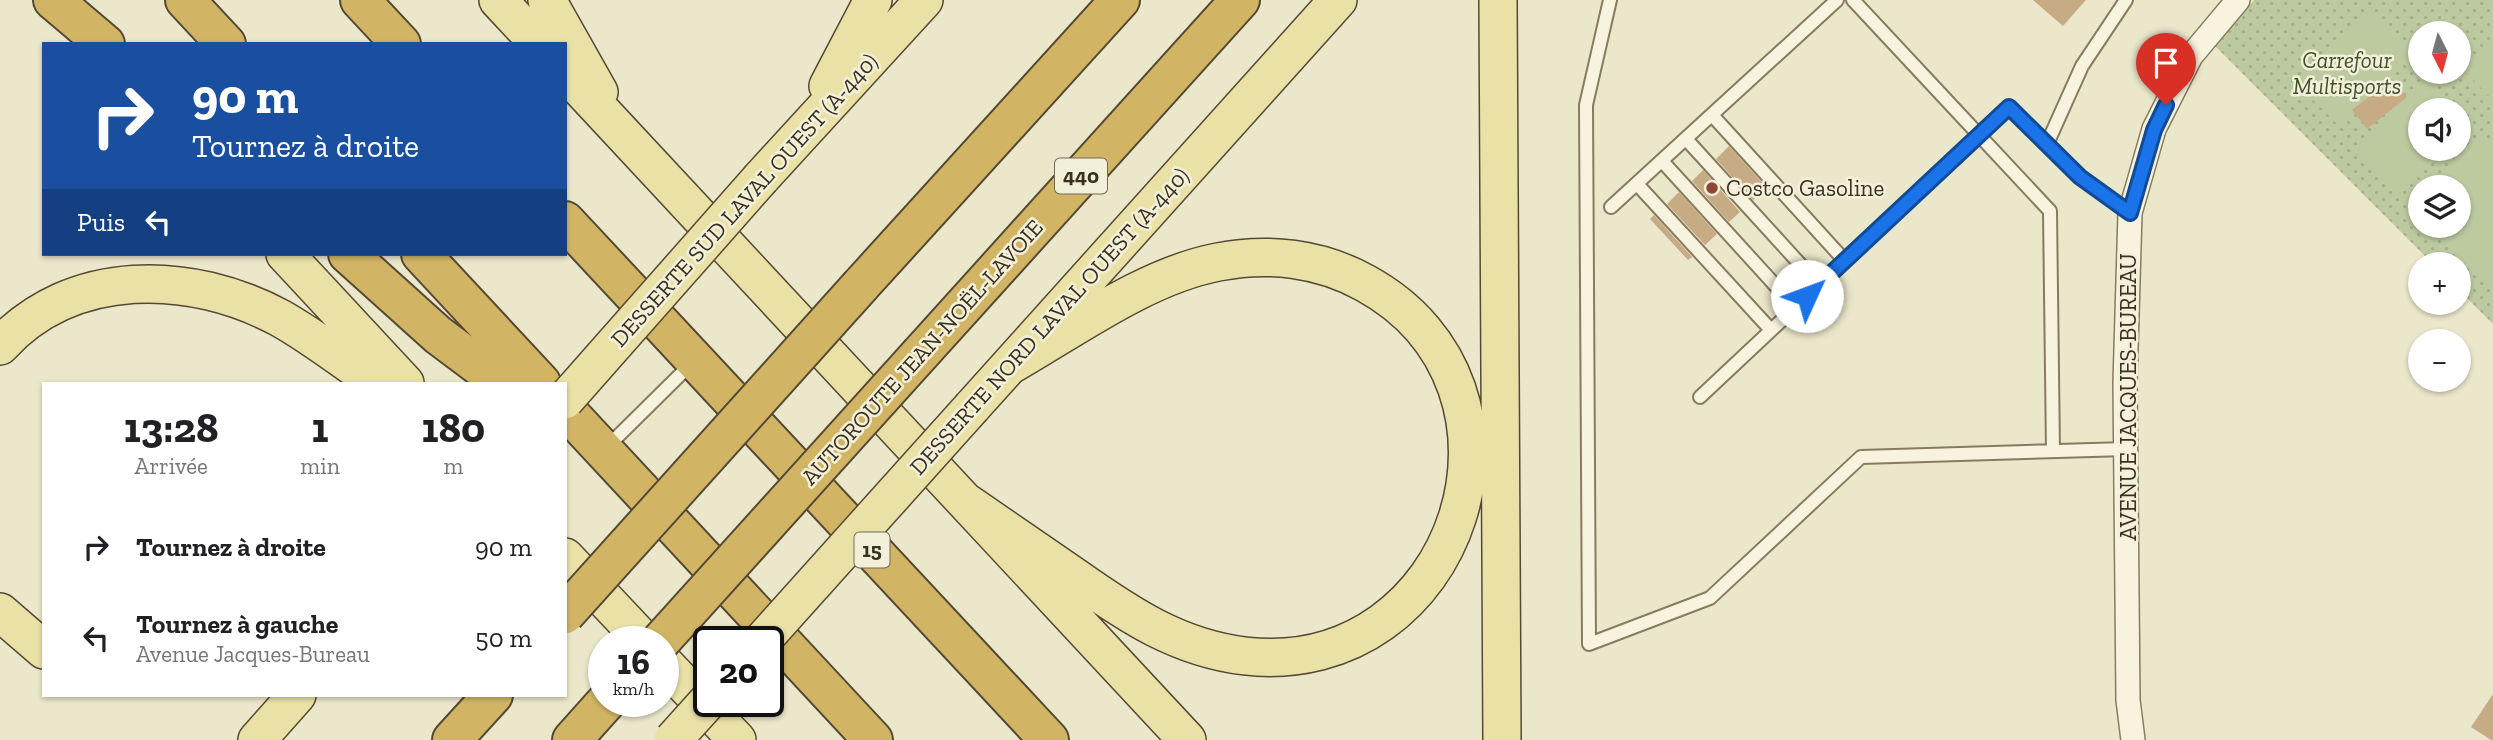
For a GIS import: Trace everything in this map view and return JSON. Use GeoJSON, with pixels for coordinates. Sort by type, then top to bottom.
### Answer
{"type":"FeatureCollection","features":[{"type":"Feature","properties":{"kind":"highway"},"geometry":{"type":"LineString","coordinates":[[51,0],[103,42]]}},
{"type":"Feature","properties":{"kind":"highway"},"geometry":{"type":"LineString","coordinates":[[186,0],[224,42]]}},
{"type":"Feature","properties":{"kind":"highway"},"geometry":{"type":"LineString","coordinates":[[360,0],[399,42]]}},
{"type":"Feature","properties":{"kind":"highway"},"geometry":{"type":"LineString","coordinates":[[567,612],[1120,0]]}},
{"type":"Feature","properties":{"kind":"highway","name":"AUTOROUTE JEAN-NOËL-LAVOIE"},"geometry":{"type":"LineString","coordinates":[[674,626],[1240,0]]}},
{"type":"Feature","properties":{"kind":"highway","name":"15"},"geometry":{"type":"LineString","coordinates":[[567,223],[1049,740]]}},
{"type":"Feature","properties":{"kind":"highway"},"geometry":{"type":"LineString","coordinates":[[350,256],[438,335],[501,382]]}},
{"type":"Feature","properties":{"kind":"highway"},"geometry":{"type":"LineString","coordinates":[[423,256],[540,382]]}},
{"type":"Feature","properties":{"kind":"highway"},"geometry":{"type":"LineString","coordinates":[[567,411],[601,453],[631,480],[873,740]]}},
{"type":"Feature","properties":{"kind":"highway"},"geometry":{"type":"LineString","coordinates":[[567,432],[601,453]]}},
{"type":"Feature","properties":{"kind":"highway"},"geometry":{"type":"LineString","coordinates":[[452,740],[491,697]]}},
{"type":"Feature","properties":{"kind":"highway"},"geometry":{"type":"LineString","coordinates":[[572,740],[593,717]]}},
{"type":"Feature","properties":{"kind":"main road"},"geometry":{"type":"LineString","coordinates":[[51,0],[88,42]]}},
{"type":"Feature","properties":{"kind":"main road"},"geometry":{"type":"LineString","coordinates":[[498,0],[537,42]]}},
{"type":"Feature","properties":{"kind":"main road"},"geometry":{"type":"LineString","coordinates":[[547,0],[621,132]]}},
{"type":"Feature","properties":{"kind":"main road"},"geometry":{"type":"LineString","coordinates":[[807,128],[873,0]]}},
{"type":"Feature","properties":{"kind":"main road","name":"DESSERTE SUD LAVAL OUEST (A-440)"},"geometry":{"type":"LineString","coordinates":[[567,398],[761,178],[924,0]]}},
{"type":"Feature","properties":{"kind":"main road","name":"DESSERTE NORD LAVAL OUEST (A-440)"},"geometry":{"type":"LineString","coordinates":[[775,626],[1338,0]]}},
{"type":"Feature","properties":{"kind":"main road"},"geometry":{"type":"LineString","coordinates":[[1498,0],[1502,740]]}},
{"type":"Feature","properties":{"kind":"main road"},"geometry":{"type":"LineString","coordinates":[[567,74],[1187,740]]}},
{"type":"Feature","properties":{"kind":"main road"},"geometry":{"type":"LineString","coordinates":[[287,256],[404,382]]}},
{"type":"Feature","properties":{"kind":"main road"},"geometry":{"type":"LineString","coordinates":[[966,502],[1143,624],[1202,647],[1263,657],[1299,655],[1333,647],[1376,627],[1396,612],[1412,598],[1439,562],[1462,507],[1468,467],[1467,430],[1459,394],[1445,362],[1422,328],[1393,300],[1359,279],[1329,267],[1300,260],[1260,257],[1196,267],[1144,289],[1009,366]]}},
{"type":"Feature","properties":{"kind":"main road"},"geometry":{"type":"LineString","coordinates":[[0,346],[26,321],[83,293],[119,285],[165,284],[211,291],[264,311],[293,326],[376,382]]}},
{"type":"Feature","properties":{"kind":"main road"},"geometry":{"type":"LineString","coordinates":[[567,559],[630,626]]}},
{"type":"Feature","properties":{"kind":"main road"},"geometry":{"type":"LineString","coordinates":[[0,612],[42,648]]}},
{"type":"Feature","properties":{"kind":"main road"},"geometry":{"type":"LineString","coordinates":[[679,679],[737,740]]}},
{"type":"Feature","properties":{"kind":"main road"},"geometry":{"type":"LineString","coordinates":[[257,740],[295,697]]}},
{"type":"Feature","properties":{"kind":"main road"},"geometry":{"type":"LineString","coordinates":[[673,740],[694,717]]}},
{"type":"Feature","properties":{"kind":"street","name":"AVENUE JACQUES-BUREAU"},"geometry":{"type":"LineString","coordinates":[[2133,740],[2128,700],[2126,449],[2130,213],[2154,130],[2191,56],[2238,0]]}},
{"type":"Feature","properties":{"kind":"lane"},"geometry":{"type":"LineString","coordinates":[[1610,0],[1586,105],[1589,643],[1710,598],[1861,457],[2126,449]]}},
{"type":"Feature","properties":{"kind":"lane"},"geometry":{"type":"LineString","coordinates":[[1611,207],[1837,0]]}},
{"type":"Feature","properties":{"kind":"lane"},"geometry":{"type":"LineString","coordinates":[[1853,0],[2050,211],[2053,452]]}},
{"type":"Feature","properties":{"kind":"lane"},"geometry":{"type":"LineString","coordinates":[[2047,144],[2082,66],[2126,0]]}},
{"type":"Feature","properties":{"kind":"lane"},"geometry":{"type":"LineString","coordinates":[[1700,397],[2009,107],[2080,177],[2130,213]]}},
{"type":"Feature","properties":{"kind":"lane"},"geometry":{"type":"LineString","coordinates":[[1712,115],[1845,261]]}},
{"type":"Feature","properties":{"kind":"lane"},"geometry":{"type":"LineString","coordinates":[[1686,139],[1819,285]]}},
{"type":"Feature","properties":{"kind":"lane"},"geometry":{"type":"LineString","coordinates":[[1662,160],[1795,307]]}},
{"type":"Feature","properties":{"kind":"lane"},"geometry":{"type":"LineString","coordinates":[[1637,184],[1771,330]]}},
{"type":"Feature","properties":{"kind":"lane"},"geometry":{"type":"LineString","coordinates":[[601,453],[694,360]]}},
{"type":"Feature","properties":{"kind":"green space","name":"Carrefour Multisports"},"geometry":{"type":"Polygon","coordinates":[[[2254,0],[2493,0],[2493,324],[2471,302],[2471,252],[2421,252],[2215,46],[2254,0]]]}},
{"type":"Feature","properties":{"kind":"green space"},"geometry":{"type":"Polygon","coordinates":[[[2367,12],[2408,53],[2337,124],[2296,82],[2367,12]]]}},
{"type":"Feature","properties":{"kind":"green space"},"geometry":{"type":"Polygon","coordinates":[[[2493,45],[2493,100],[2471,78],[2471,66],[2493,45]]]}},
{"type":"Feature","properties":{"kind":"green space"},"geometry":{"type":"Polygon","coordinates":[[[2423,84],[2433,84],[2446,98],[2408,98],[2423,84]]]}},
{"type":"Feature","properties":{"kind":"green space"},"geometry":{"type":"Polygon","coordinates":[[[2408,98],[2408,161],[2428,161],[2414,175],[2408,175],[2408,180],[2398,190],[2357,148],[2408,98]]]}},
{"type":"Feature","properties":{"kind":"green space"},"geometry":{"type":"Polygon","coordinates":[[[2481,140],[2493,152],[2493,289],[2471,266],[2471,252],[2457,252],[2444,238],[2471,238],[2471,175],[2445,175],[2459,161],[2471,161],[2471,150],[2481,140]]]}},
{"type":"Feature","properties":{"kind":"building"},"geometry":{"type":"Polygon","coordinates":[[[2033,0],[2086,0],[2063,26],[2033,0]]]}},
{"type":"Feature","properties":{"kind":"building"},"geometry":{"type":"Polygon","coordinates":[[[2392,79],[2407,97],[2367,129],[2352,110],[2392,79]]]}},
{"type":"Feature","properties":{"kind":"building"},"geometry":{"type":"Polygon","coordinates":[[[1729,146],[1767,188],[1753,200],[1716,159],[1729,146]]]}},
{"type":"Feature","properties":{"kind":"building"},"geometry":{"type":"Polygon","coordinates":[[[1703,170],[1740,212],[1729,222],[1692,181],[1703,170]]]}},
{"type":"Feature","properties":{"kind":"building"},"geometry":{"type":"Polygon","coordinates":[[[1679,192],[1717,234],[1705,245],[1667,204],[1679,192]]]}},
{"type":"Feature","properties":{"kind":"building"},"geometry":{"type":"Polygon","coordinates":[[[1654,215],[1692,257],[1688,260],[1650,219],[1654,215]]]}},
{"type":"Feature","properties":{"kind":"building"},"geometry":{"type":"Polygon","coordinates":[[[2493,694],[2493,740],[2491,740],[2471,727],[2493,694]]]}},
{"type":"Feature","properties":{"kind":"place","name":"Costco Gasoline"},"geometry":{"type":"Point","coordinates":[1712,188]}},
{"type":"Feature","properties":{"kind":"route"},"geometry":{"type":"LineString","coordinates":[[1807,296],[2009,107],[2080,177],[2130,213],[2154,130],[2166,105]]}}]}
